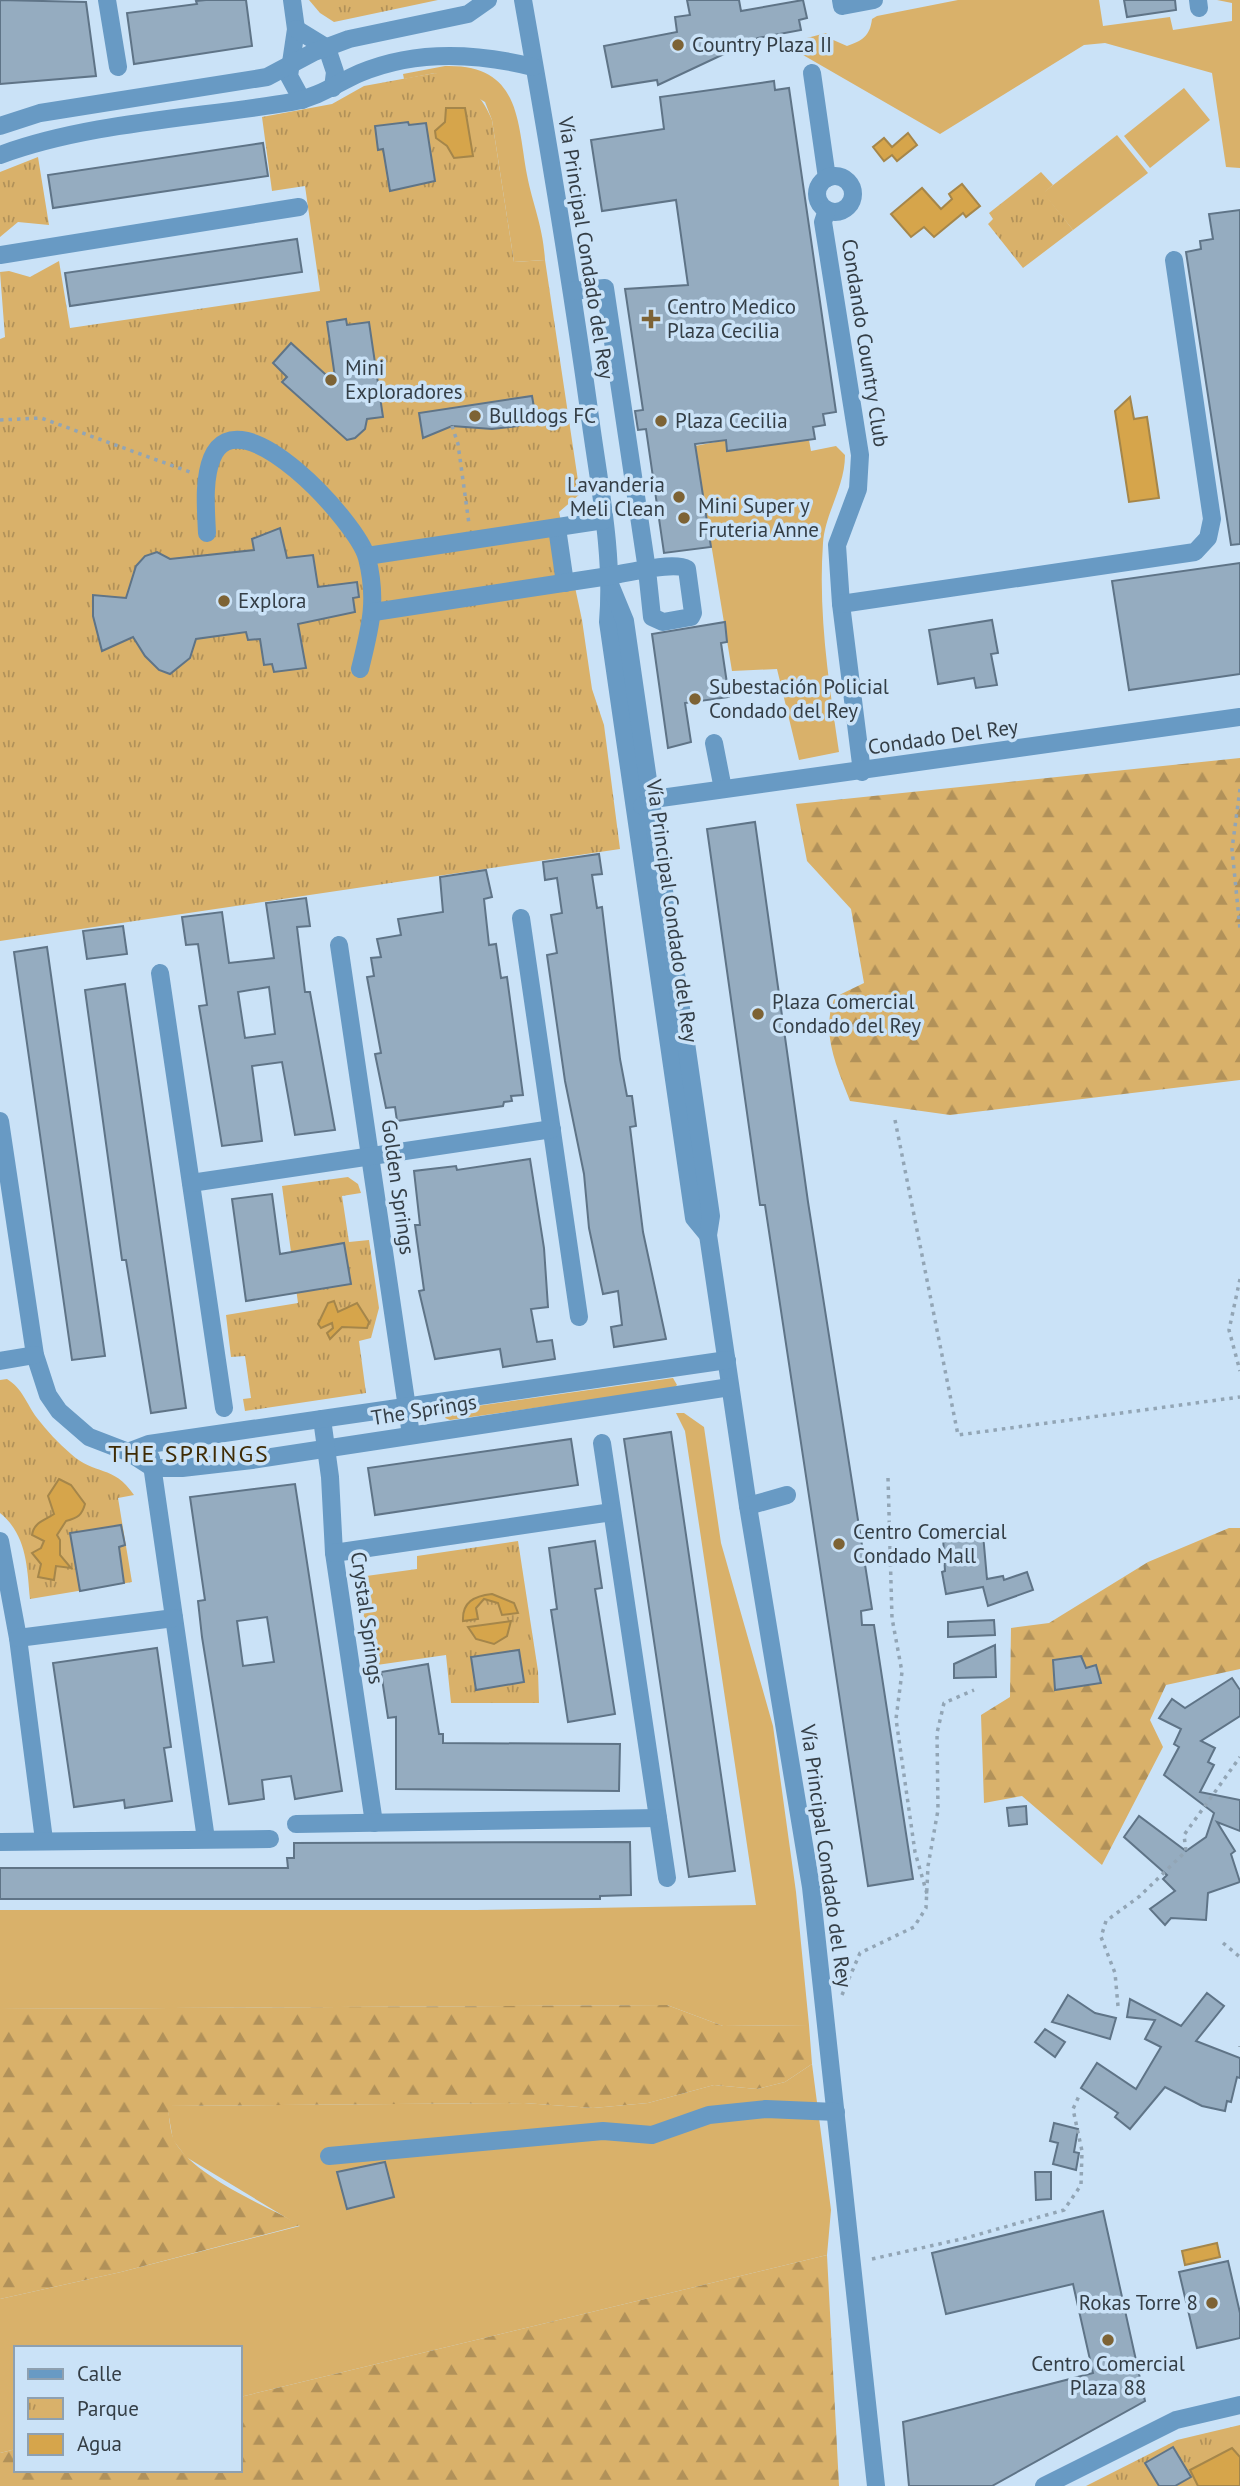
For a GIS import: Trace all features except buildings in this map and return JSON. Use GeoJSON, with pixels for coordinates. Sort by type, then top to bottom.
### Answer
{"type":"FeatureCollection","features":[{"type":"Feature","properties":{"kind":"street"},"geometry":{"type":"LineString","coordinates":[[107,0],[118,67]]}},
{"type":"Feature","properties":{"kind":"street"},"geometry":{"type":"LineString","coordinates":[[292,0],[296,29],[289,66],[294,89],[302,100]]}},
{"type":"Feature","properties":{"kind":"street"},"geometry":{"type":"LineString","coordinates":[[19,148],[6,124],[40,113],[267,77],[349,39],[468,14],[488,0]]}},
{"type":"Feature","properties":{"kind":"street","name":"Vía Principal Condado del Rey"},"geometry":{"type":"LineString","coordinates":[[523,0],[572,291],[604,520],[610,581],[608,622],[694,1218],[709,1235]]}},
{"type":"Feature","properties":{"kind":"street"},"geometry":{"type":"LineString","coordinates":[[841,3],[874,0]]}},
{"type":"Feature","properties":{"kind":"street"},"geometry":{"type":"LineString","coordinates":[[296,29],[327,48],[335,72],[333,88]]}},
{"type":"Feature","properties":{"kind":"street"},"geometry":{"type":"LineString","coordinates":[[0,156],[47,140],[302,100],[361,73],[434,56],[479,57],[533,67]]}},
{"type":"Feature","properties":{"kind":"street"},"geometry":{"type":"LineString","coordinates":[[812,73],[827,178]]}},
{"type":"Feature","properties":{"kind":"street"},"geometry":{"type":"LineString","coordinates":[[827,178],[843,178],[849,183],[853,198],[843,210],[827,211],[817,198],[821,183],[827,178]]}},
{"type":"Feature","properties":{"kind":"street"},"geometry":{"type":"LineString","coordinates":[[0,255],[299,207]]}},
{"type":"Feature","properties":{"kind":"street","name":"Condando Country Club"},"geometry":{"type":"LineString","coordinates":[[827,211],[823,222],[860,455],[858,489],[837,545],[841,604],[862,772]]}},
{"type":"Feature","properties":{"kind":"street"},"geometry":{"type":"LineString","coordinates":[[841,604],[1195,552],[1208,538],[1212,519],[1174,260]]}},
{"type":"Feature","properties":{"kind":"street"},"geometry":{"type":"LineString","coordinates":[[374,612],[565,583],[610,581],[647,570],[605,288],[572,291]]}},
{"type":"Feature","properties":{"kind":"street"},"geometry":{"type":"LineString","coordinates":[[207,533],[206,498],[212,458],[222,446],[237,441],[276,455],[323,494],[344,517],[367,556],[374,612],[360,669]]}},
{"type":"Feature","properties":{"kind":"street"},"geometry":{"type":"LineString","coordinates":[[367,556],[604,520]]}},
{"type":"Feature","properties":{"kind":"street"},"geometry":{"type":"LineString","coordinates":[[557,528],[565,583]]}},
{"type":"Feature","properties":{"kind":"street","name":"Vía Principal Condado del Rey"},"geometry":{"type":"LineString","coordinates":[[610,581],[625,621],[653,799],[711,1216],[709,1235],[730,1387],[811,1888],[876,2486]]}},
{"type":"Feature","properties":{"kind":"street","name":"Condado Del Rey"},"geometry":{"type":"LineString","coordinates":[[653,799],[862,772],[1240,717]]}},
{"type":"Feature","properties":{"kind":"street"},"geometry":{"type":"LineString","coordinates":[[714,743],[723,789]]}},
{"type":"Feature","properties":{"kind":"street"},"geometry":{"type":"LineString","coordinates":[[631,783],[642,795],[653,799]]}},
{"type":"Feature","properties":{"kind":"street"},"geometry":{"type":"LineString","coordinates":[[635,817],[645,803],[653,799]]}},
{"type":"Feature","properties":{"kind":"street"},"geometry":{"type":"LineString","coordinates":[[521,918],[579,1317]]}},
{"type":"Feature","properties":{"kind":"street","name":"Golden Springs"},"geometry":{"type":"LineString","coordinates":[[339,945],[411,1435]]}},
{"type":"Feature","properties":{"kind":"street"},"geometry":{"type":"LineString","coordinates":[[160,973],[224,1408]]}},
{"type":"Feature","properties":{"kind":"street"},"geometry":{"type":"LineString","coordinates":[[0,1121],[6,1198],[35,1355],[48,1395],[73,1426],[106,1446],[128,1452],[152,1468]]}},
{"type":"Feature","properties":{"kind":"street"},"geometry":{"type":"LineString","coordinates":[[191,1183],[552,1129]]}},
{"type":"Feature","properties":{"kind":"street"},"geometry":{"type":"LineString","coordinates":[[0,1360],[35,1355]]}},
{"type":"Feature","properties":{"kind":"street","name":"The Springs"},"geometry":{"type":"LineString","coordinates":[[128,1452],[149,1444],[727,1360]]}},
{"type":"Feature","properties":{"kind":"street","name":"The Springs"},"geometry":{"type":"LineString","coordinates":[[152,1468],[182,1468],[326,1448],[730,1387]]}},
{"type":"Feature","properties":{"kind":"street","name":"Crystal Springs"},"geometry":{"type":"LineString","coordinates":[[322,1419],[334,1553],[374,1823]]}},
{"type":"Feature","properties":{"kind":"street"},"geometry":{"type":"LineString","coordinates":[[602,1443],[667,1878]]}},
{"type":"Feature","properties":{"kind":"street"},"geometry":{"type":"LineString","coordinates":[[149,1444],[206,1839]]}},
{"type":"Feature","properties":{"kind":"street"},"geometry":{"type":"LineString","coordinates":[[748,1506],[787,1495]]}},
{"type":"Feature","properties":{"kind":"street"},"geometry":{"type":"LineString","coordinates":[[334,1553],[612,1512]]}},
{"type":"Feature","properties":{"kind":"street"},"geometry":{"type":"LineString","coordinates":[[0,1541],[18,1638],[44,1840]]}},
{"type":"Feature","properties":{"kind":"street"},"geometry":{"type":"LineString","coordinates":[[18,1638],[174,1618]]}},
{"type":"Feature","properties":{"kind":"street"},"geometry":{"type":"LineString","coordinates":[[296,1824],[658,1818]]}},
{"type":"Feature","properties":{"kind":"street"},"geometry":{"type":"LineString","coordinates":[[0,1842],[270,1839]]}},
{"type":"Feature","properties":{"kind":"street"},"geometry":{"type":"LineString","coordinates":[[329,2157],[603,2131],[652,2135],[709,2115],[766,2109],[836,2112]]}},
{"type":"Feature","properties":{"kind":"street"},"geometry":{"type":"LineString","coordinates":[[1044,2486],[1176,2420],[1240,2406]]}},
{"type":"Feature","properties":{"kind":"path"},"geometry":{"type":"LineString","coordinates":[[0,420],[41,418],[169,466],[209,476]]}},
{"type":"Feature","properties":{"kind":"path"},"geometry":{"type":"LineString","coordinates":[[452,426],[458,444],[471,541]]}},
{"type":"Feature","properties":{"kind":"path"},"geometry":{"type":"LineString","coordinates":[[1240,789],[1232,849],[1240,929]]}},
{"type":"Feature","properties":{"kind":"path"},"geometry":{"type":"LineString","coordinates":[[895,1120],[958,1435],[1240,1397]]}},
{"type":"Feature","properties":{"kind":"path"},"geometry":{"type":"LineString","coordinates":[[1240,1279],[1228,1330],[1240,1371]]}},
{"type":"Feature","properties":{"kind":"path"},"geometry":{"type":"LineString","coordinates":[[888,1478],[892,1618],[902,1672],[896,1720],[915,1852],[927,1894]]}},
{"type":"Feature","properties":{"kind":"path"},"geometry":{"type":"LineString","coordinates":[[825,2011],[846,1991],[860,1953],[914,1927],[926,1908],[938,1810],[939,1723],[944,1703],[974,1690]]}},
{"type":"Feature","properties":{"kind":"path"},"geometry":{"type":"LineString","coordinates":[[1118,2006],[1115,1973],[1101,1937],[1106,1921],[1140,1896],[1186,1850],[1184,1835],[1240,1757]]}},
{"type":"Feature","properties":{"kind":"path"},"geometry":{"type":"LineString","coordinates":[[1223,1943],[1240,1956]]}},
{"type":"Feature","properties":{"kind":"path"},"geometry":{"type":"LineString","coordinates":[[872,2259],[966,2238],[1063,2210],[1081,2185],[1082,2151],[1073,2109],[1079,2096]]}},
{"type":"Feature","properties":{"kind":"green space"},"geometry":{"type":"Polygon","coordinates":[[[309,0],[438,0],[334,22],[320,13],[309,0]]]}},
{"type":"Feature","properties":{"kind":"green space"},"geometry":{"type":"Polygon","coordinates":[[[958,0],[1099,0],[1103,26],[1170,17],[1173,30],[1232,21],[1232,3],[1217,0],[1240,0],[1240,168],[1226,167],[1212,73],[1105,43],[1084,45],[940,134],[784,44],[826,33],[831,39],[847,46],[864,37],[872,19],[877,16],[958,0]]]}},
{"type":"Feature","properties":{"kind":"green space"},"geometry":{"type":"Polygon","coordinates":[[[445,66],[470,68],[488,74],[501,85],[510,99],[521,134],[545,260],[514,262],[492,120],[485,102],[435,73],[404,79],[403,74],[445,66]]]}},
{"type":"Feature","properties":{"kind":"green space"},"geometry":{"type":"Polygon","coordinates":[[[435,73],[463,84],[477,94],[492,120],[514,262],[545,260],[580,494],[559,512],[582,620],[592,689],[604,725],[620,849],[0,941],[0,339],[5,337],[0,272],[9,271],[30,277],[59,261],[70,328],[320,291],[305,186],[272,191],[262,117],[332,104],[364,86],[435,73]]]}},
{"type":"Feature","properties":{"kind":"green space"},"geometry":{"type":"Polygon","coordinates":[[[1184,88],[1210,120],[1150,168],[1124,136],[1184,88]]]}},
{"type":"Feature","properties":{"kind":"green space"},"geometry":{"type":"Polygon","coordinates":[[[1117,135],[1148,173],[1073,230],[1043,193],[1117,135]]]}},
{"type":"Feature","properties":{"kind":"green space"},"geometry":{"type":"Polygon","coordinates":[[[38,157],[49,225],[18,222],[0,237],[0,172],[38,157]]]}},
{"type":"Feature","properties":{"kind":"green space"},"geometry":{"type":"Polygon","coordinates":[[[1041,172],[1053,185],[1044,193],[1073,230],[1023,268],[988,224],[993,219],[989,213],[1041,172]]]}},
{"type":"Feature","properties":{"kind":"green space"},"geometry":{"type":"Polygon","coordinates":[[[726,440],[728,451],[809,440],[811,451],[836,446],[845,455],[842,478],[827,521],[822,570],[825,648],[839,752],[799,760],[777,669],[732,671],[695,446],[726,440]]]}},
{"type":"Feature","properties":{"kind":"green space"},"geometry":{"type":"Polygon","coordinates":[[[1240,758],[1240,1080],[950,1115],[850,1101],[832,1049],[829,1023],[835,997],[864,983],[851,909],[807,861],[796,804],[1240,758]]]}},
{"type":"Feature","properties":{"kind":"green space"},"geometry":{"type":"Polygon","coordinates":[[[348,1177],[358,1184],[361,1193],[342,1196],[349,1242],[369,1240],[379,1308],[371,1338],[359,1341],[366,1393],[245,1411],[243,1399],[251,1398],[245,1356],[231,1357],[226,1315],[298,1303],[282,1186],[348,1177]]]}},
{"type":"Feature","properties":{"kind":"green space"},"geometry":{"type":"Polygon","coordinates":[[[673,1378],[677,1385],[674,1388],[450,1420],[445,1418],[445,1413],[449,1410],[673,1378]]]}},
{"type":"Feature","properties":{"kind":"green space"},"geometry":{"type":"Polygon","coordinates":[[[7,1379],[17,1387],[41,1423],[66,1450],[80,1461],[119,1479],[134,1495],[118,1498],[132,1582],[30,1599],[21,1541],[0,1513],[0,1380],[7,1379]]]}},
{"type":"Feature","properties":{"kind":"green space"},"geometry":{"type":"Polygon","coordinates":[[[676,1413],[684,1413],[704,1427],[721,1543],[773,1726],[796,1892],[809,2025],[723,2026],[667,2005],[0,2009],[0,1910],[476,1910],[756,1905],[685,1431],[676,1413]]]}},
{"type":"Feature","properties":{"kind":"green space"},"geometry":{"type":"Polygon","coordinates":[[[1229,1528],[1240,1528],[1240,1669],[1166,1685],[1150,1720],[1163,1747],[1102,1865],[1022,1796],[984,1803],[981,1715],[1010,1697],[1011,1628],[1049,1623],[1148,1562],[1229,1528]]]}},
{"type":"Feature","properties":{"kind":"green space"},"geometry":{"type":"Polygon","coordinates":[[[518,1541],[538,1671],[539,1703],[451,1703],[446,1655],[370,1666],[359,1577],[417,1569],[417,1556],[518,1541]]]}},
{"type":"Feature","properties":{"kind":"green space"},"geometry":{"type":"Polygon","coordinates":[[[667,2005],[723,2026],[809,2025],[812,2064],[785,2082],[757,2089],[714,2085],[648,2103],[593,2108],[524,2103],[168,2106],[175,2142],[185,2155],[232,2190],[301,2225],[121,2272],[0,2299],[0,2009],[667,2005]]]}},
{"type":"Feature","properties":{"kind":"green space"},"geometry":{"type":"Polygon","coordinates":[[[812,2064],[831,2210],[827,2255],[242,2397],[242,2346],[14,2346],[14,2450],[0,2453],[0,2299],[121,2272],[300,2226],[186,2157],[173,2140],[167,2106],[524,2103],[593,2108],[648,2103],[714,2085],[757,2089],[785,2082],[812,2064]]]}},
{"type":"Feature","properties":{"kind":"green space"},"geometry":{"type":"Polygon","coordinates":[[[827,2255],[839,2486],[0,2486],[0,2453],[14,2450],[14,2472],[242,2472],[242,2397],[827,2255]]]}},
{"type":"Feature","properties":{"kind":"green space"},"geometry":{"type":"Polygon","coordinates":[[[1240,2425],[1240,2486],[1086,2486],[1177,2440],[1240,2425]]]}},
{"type":"Feature","properties":{"kind":"water"},"geometry":{"type":"Polygon","coordinates":[[[446,108],[465,108],[473,156],[454,158],[447,146],[436,138],[435,131],[445,122],[446,108]]]}},
{"type":"Feature","properties":{"kind":"water"},"geometry":{"type":"Polygon","coordinates":[[[908,133],[917,145],[897,161],[892,155],[884,161],[873,147],[884,138],[892,147],[908,133]]]}},
{"type":"Feature","properties":{"kind":"water"},"geometry":{"type":"Polygon","coordinates":[[[962,184],[980,206],[966,217],[963,213],[934,237],[924,227],[911,237],[891,214],[922,188],[941,209],[952,199],[949,194],[962,184]]]}},
{"type":"Feature","properties":{"kind":"water"},"geometry":{"type":"Polygon","coordinates":[[[1130,397],[1134,419],[1147,417],[1159,498],[1129,502],[1115,411],[1130,397]]]}},
{"type":"Feature","properties":{"kind":"water"},"geometry":{"type":"Polygon","coordinates":[[[334,1301],[338,1312],[357,1303],[369,1322],[367,1328],[342,1327],[330,1339],[327,1333],[333,1328],[332,1323],[321,1328],[318,1324],[328,1303],[334,1301]]]}},
{"type":"Feature","properties":{"kind":"water"},"geometry":{"type":"Polygon","coordinates":[[[59,1479],[71,1485],[85,1504],[81,1513],[66,1521],[57,1535],[60,1540],[60,1555],[71,1568],[56,1566],[54,1580],[38,1577],[41,1564],[32,1553],[41,1548],[44,1541],[32,1535],[37,1524],[54,1514],[48,1496],[59,1479]]]}},
{"type":"Feature","properties":{"kind":"water"},"geometry":{"type":"Polygon","coordinates":[[[492,1594],[514,1603],[518,1613],[502,1615],[498,1603],[484,1599],[476,1608],[478,1619],[463,1621],[463,1614],[470,1601],[492,1594]]]}},
{"type":"Feature","properties":{"kind":"water"},"geometry":{"type":"Polygon","coordinates":[[[511,1621],[507,1636],[494,1644],[476,1639],[468,1627],[511,1621]]]}},
{"type":"Feature","properties":{"kind":"water"},"geometry":{"type":"Polygon","coordinates":[[[1217,2243],[1220,2257],[1185,2265],[1182,2251],[1217,2243]]]}},
{"type":"Feature","properties":{"kind":"water"},"geometry":{"type":"Polygon","coordinates":[[[1232,2448],[1240,2457],[1240,2486],[1198,2486],[1190,2470],[1232,2448]]]}},
{"type":"Feature","properties":{"kind":"place","name":"Country Plaza II"},"geometry":{"type":"Point","coordinates":[678,45]}},
{"type":"Feature","properties":{"kind":"place","name":"Centro Medico Plaza Cecilia"},"geometry":{"type":"Point","coordinates":[651,319]}},
{"type":"Feature","properties":{"kind":"place","name":"Mini Exploradores"},"geometry":{"type":"Point","coordinates":[331,380]}},
{"type":"Feature","properties":{"kind":"place","name":"Bulldogs FC"},"geometry":{"type":"Point","coordinates":[475,416]}},
{"type":"Feature","properties":{"kind":"place","name":"Plaza Cecilia"},"geometry":{"type":"Point","coordinates":[661,421]}},
{"type":"Feature","properties":{"kind":"place","name":"Lavanderia Meli Clean"},"geometry":{"type":"Point","coordinates":[679,497]}},
{"type":"Feature","properties":{"kind":"place","name":"Mini Super y Fruteria Anne"},"geometry":{"type":"Point","coordinates":[684,518]}},
{"type":"Feature","properties":{"kind":"place","name":"Explora"},"geometry":{"type":"Point","coordinates":[224,601]}},
{"type":"Feature","properties":{"kind":"place","name":"Subestación Policial Condado del Rey"},"geometry":{"type":"Point","coordinates":[695,699]}},
{"type":"Feature","properties":{"kind":"place","name":"Plaza Comercial Condado del Rey"},"geometry":{"type":"Point","coordinates":[758,1014]}},
{"type":"Feature","properties":{"kind":"place","name":"Centro Comercial Condado Mall"},"geometry":{"type":"Point","coordinates":[839,1544]}},
{"type":"Feature","properties":{"kind":"place","name":"Rokas Torre 8"},"geometry":{"type":"Point","coordinates":[1212,2303]}},
{"type":"Feature","properties":{"kind":"place","name":"Centro Comercial Plaza 88"},"geometry":{"type":"Point","coordinates":[1108,2340]}},
{"type":"Feature","properties":{"kind":"district","name":"THE SPRINGS"},"geometry":{"type":"Point","coordinates":[189,1454]}}]}
